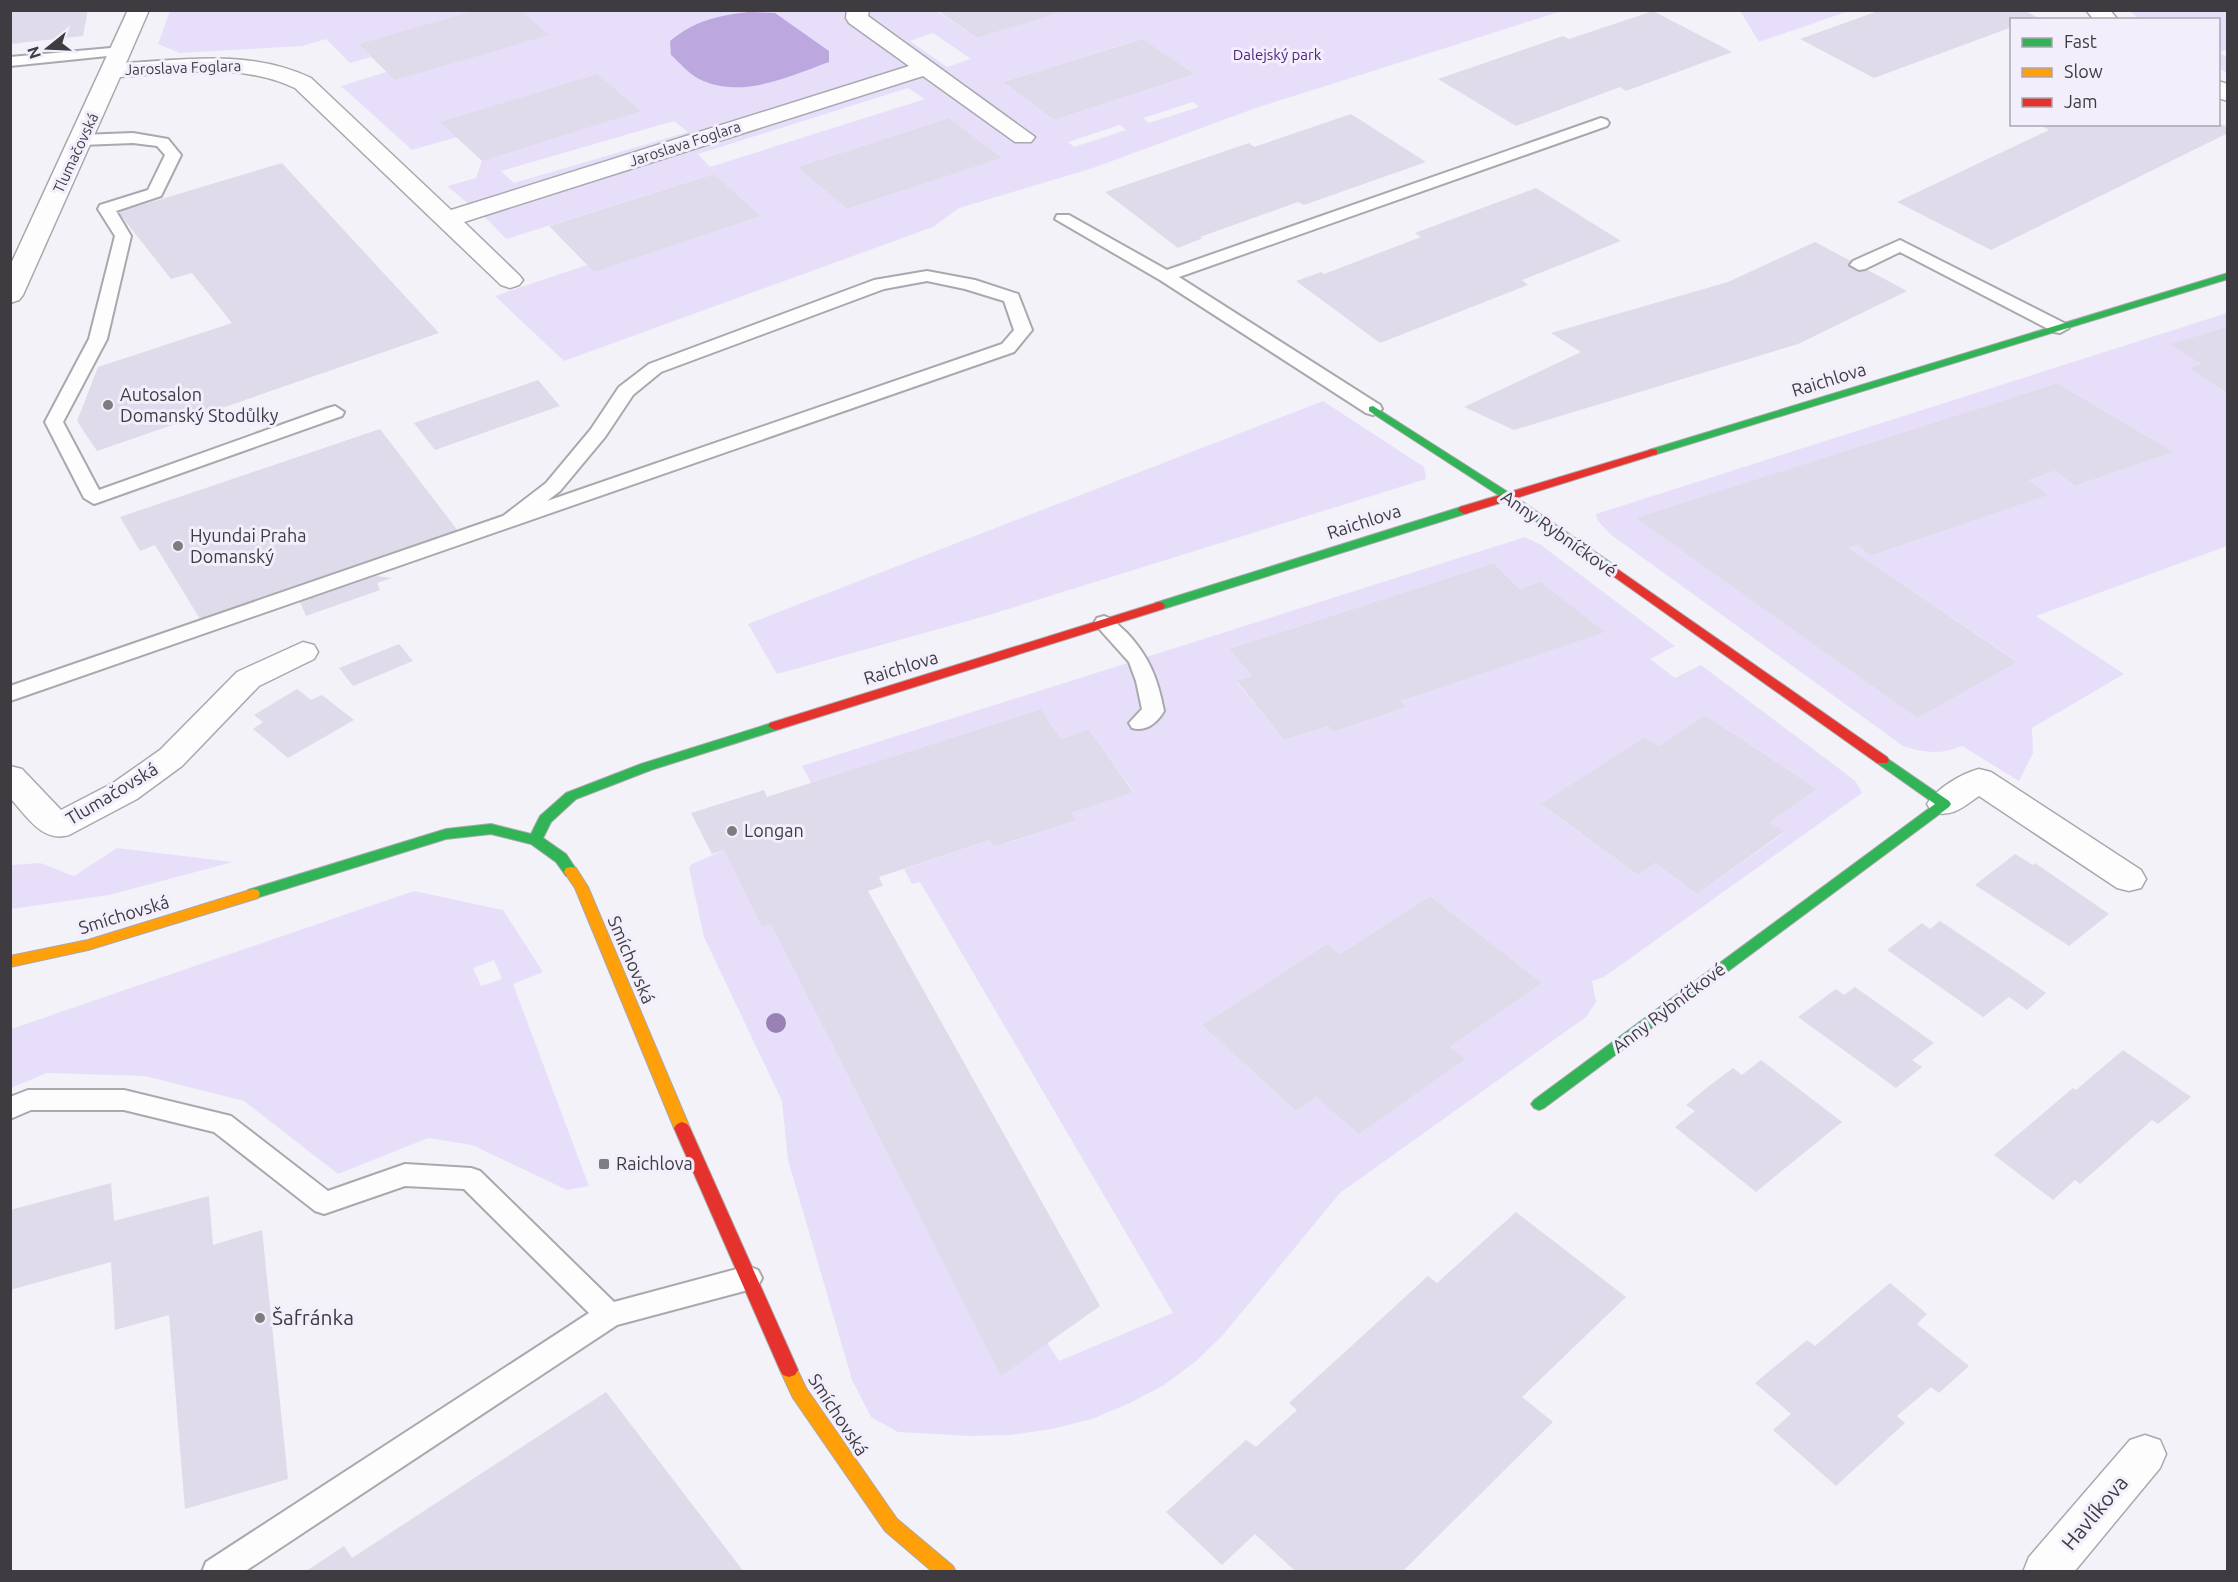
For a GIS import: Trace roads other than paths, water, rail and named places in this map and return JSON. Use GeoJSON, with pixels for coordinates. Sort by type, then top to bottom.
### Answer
{"type":"FeatureCollection","features":[{"type":"Feature","properties":{"kind":"street","name":"Tlumačovská"},"geometry":{"type":"LineString","coordinates":[[10,295],[118,61],[139,10]]}},
{"type":"Feature","properties":{"kind":"street"},"geometry":{"type":"LineString","coordinates":[[858,10],[857,18],[1023,137]]}},
{"type":"Feature","properties":{"kind":"street","name":"Jaroslava Foglara"},"geometry":{"type":"LineString","coordinates":[[118,61],[234,64],[260,67],[294,77],[510,280]]}},
{"type":"Feature","properties":{"kind":"street","name":"Jaroslava Foglara"},"geometry":{"type":"LineString","coordinates":[[446,220],[924,68]]}},
{"type":"Feature","properties":{"kind":"street","name":"Raichlova"},"geometry":{"type":"LineString","coordinates":[[535,840],[545,819],[571,796],[646,767],[1507,496],[2228,276]]}},
{"type":"Feature","properties":{"kind":"street","name":"Anny Rybníčkové"},"geometry":{"type":"LineString","coordinates":[[1373,409],[1507,496],[1944,804]]}},
{"type":"Feature","properties":{"kind":"street","name":"Tlumačovská"},"geometry":{"type":"LineString","coordinates":[[10,777],[57,827],[125,791],[165,763],[248,679],[303,652]]}},
{"type":"Feature","properties":{"kind":"street","name":"Anny Rybníčkové"},"geometry":{"type":"LineString","coordinates":[[1539,1104],[1979,780],[2129,879]]}},
{"type":"Feature","properties":{"kind":"street","name":"Smíchovská"},"geometry":{"type":"LineString","coordinates":[[10,962],[88,945],[446,834],[491,829],[535,840],[561,858],[581,887],[799,1393],[891,1524],[947,1572]]}},
{"type":"Feature","properties":{"kind":"street","name":"Havlíkova"},"geometry":{"type":"LineString","coordinates":[[2045,1572],[2145,1454]]}},
{"type":"Feature","properties":{"kind":"lane"},"geometry":{"type":"LineString","coordinates":[[10,62],[118,61]]}},
{"type":"Feature","properties":{"kind":"lane"},"geometry":{"type":"LineString","coordinates":[[1166,276],[1601,123]]}},
{"type":"Feature","properties":{"kind":"lane"},"geometry":{"type":"LineString","coordinates":[[81,140],[133,138],[162,142],[173,155],[155,193],[106,209],[123,236],[98,339],[54,422],[94,498],[335,412]]}},
{"type":"Feature","properties":{"kind":"lane","name":"Anny Rybníčkové"},"geometry":{"type":"LineString","coordinates":[[1063,219],[1166,276],[1373,409]]}},
{"type":"Feature","properties":{"kind":"lane"},"geometry":{"type":"LineString","coordinates":[[1859,265],[1900,245],[2060,328]]}},
{"type":"Feature","properties":{"kind":"lane"},"geometry":{"type":"LineString","coordinates":[[10,694],[1008,348],[1023,330],[1012,298],[969,284],[927,276],[880,284],[655,368],[626,391],[598,434],[553,487],[510,520]]}},
{"type":"Feature","properties":{"kind":"lane"},"geometry":{"type":"LineString","coordinates":[[1104,623],[1137,654],[1148,682],[1153,711],[1140,723]]}},
{"type":"Feature","properties":{"kind":"lane"},"geometry":{"type":"LineString","coordinates":[[10,1109],[28,1100],[124,1100],[222,1123],[324,1203],[405,1175],[471,1179],[609,1315]]}},
{"type":"Feature","properties":{"kind":"lane"},"geometry":{"type":"LineString","coordinates":[[217,1572],[609,1315],[748,1278]]}},
{"type":"Feature","properties":{"kind":"place","name":"Autosalon Domanský Stodůlky"},"geometry":{"type":"Point","coordinates":[108,405]}},
{"type":"Feature","properties":{"kind":"place","name":"Hyundai Praha Domanský"},"geometry":{"type":"Point","coordinates":[178,546]}},
{"type":"Feature","properties":{"kind":"place","name":"Longan"},"geometry":{"type":"Point","coordinates":[732,831]}},
{"type":"Feature","properties":{"kind":"place","name":"Raichlova"},"geometry":{"type":"Point","coordinates":[604,1164]}},
{"type":"Feature","properties":{"kind":"place","name":"Šafránka"},"geometry":{"type":"Point","coordinates":[260,1318]}},
{"type":"Feature","properties":{"kind":"park label","name":"Dalejský park"},"geometry":{"type":"Point","coordinates":[1277,55]}}]}
